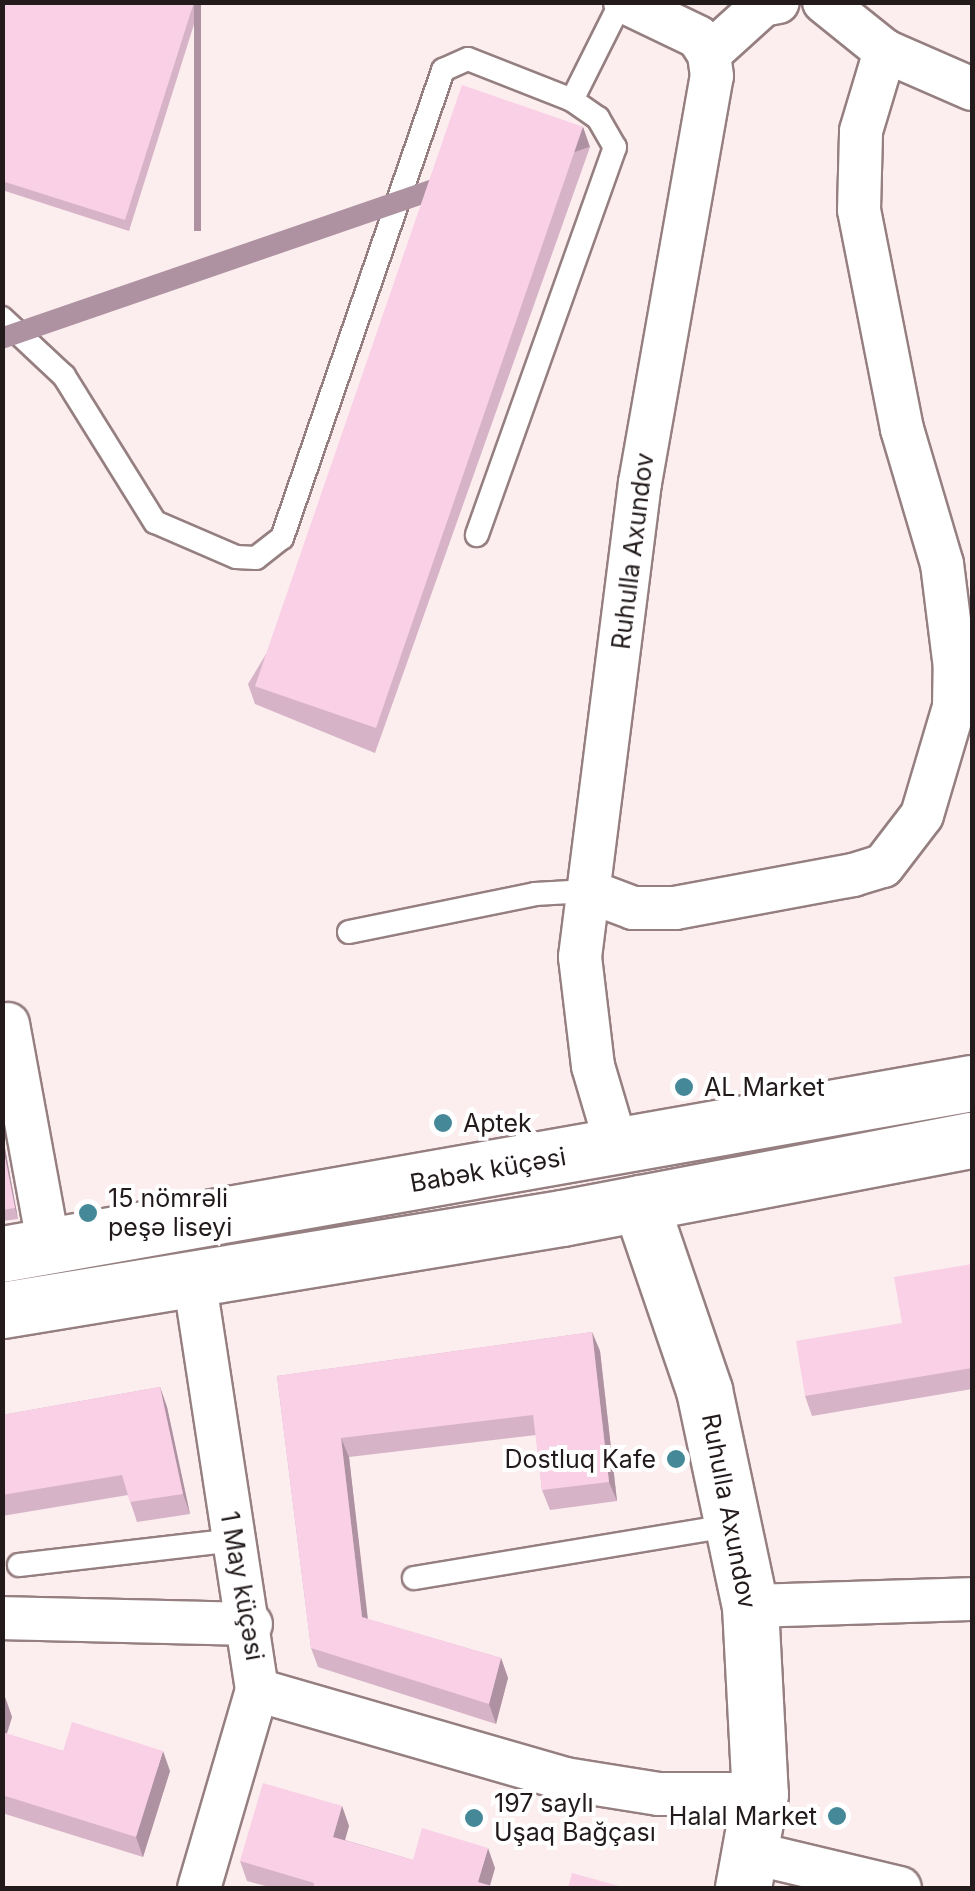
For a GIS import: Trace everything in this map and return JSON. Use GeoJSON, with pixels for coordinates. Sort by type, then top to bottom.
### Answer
{"type":"FeatureCollection","features":[{"type":"Feature","properties":{"kind":"main road","name":"Babək küçəsi"},"geometry":{"type":"LineString","coordinates":[[26,1251],[972,1082]]}},
{"type":"Feature","properties":{"kind":"main road"},"geometry":{"type":"LineString","coordinates":[[2,1310],[640,1203],[972,1140]]}},
{"type":"Feature","properties":{"kind":"main road","name":"Ruhulla Axundov"},"geometry":{"type":"LineString","coordinates":[[617,1147],[693,1353],[737,1524],[750,1606],[760,1794],[748,1871]]}},
{"type":"Feature","properties":{"kind":"street"},"geometry":{"type":"LineString","coordinates":[[623,2],[685,29],[709,54],[763,5],[778,2]]}},
{"type":"Feature","properties":{"kind":"street"},"geometry":{"type":"LineString","coordinates":[[824,2],[885,51],[972,88]]}},
{"type":"Feature","properties":{"kind":"street"},"geometry":{"type":"LineString","coordinates":[[588,891],[633,908],[675,908],[853,875],[883,866],[922,815],[954,706],[955,668],[942,564],[902,429],[860,210],[861,131],[885,51]]}},
{"type":"Feature","properties":{"kind":"street","name":"Ruhulla Axundov"},"geometry":{"type":"LineString","coordinates":[[617,1147],[593,1066],[580,958],[640,483],[712,76],[709,54]]}},
{"type":"Feature","properties":{"kind":"street"},"geometry":{"type":"LineString","coordinates":[[8,1024],[26,1251]]}},
{"type":"Feature","properties":{"kind":"street","name":"1 May küçəsi"},"geometry":{"type":"LineString","coordinates":[[194,1278],[251,1624],[257,1690],[199,1888]]}},
{"type":"Feature","properties":{"kind":"street"},"geometry":{"type":"LineString","coordinates":[[750,1606],[972,1599]]}},
{"type":"Feature","properties":{"kind":"street"},"geometry":{"type":"LineString","coordinates":[[2,1618],[251,1624]]}},
{"type":"Feature","properties":{"kind":"street"},"geometry":{"type":"LineString","coordinates":[[257,1690],[565,1778],[659,1794],[760,1794]]}},
{"type":"Feature","properties":{"kind":"street"},"geometry":{"type":"LineString","coordinates":[[748,1871],[900,1888]]}},
{"type":"Feature","properties":{"kind":"lane"},"geometry":{"type":"LineString","coordinates":[[572,100],[623,2]]}},
{"type":"Feature","properties":{"kind":"lane"},"geometry":{"type":"LineString","coordinates":[[2,318],[64,376],[155,522],[236,557],[256,558],[282,538],[444,70],[468,59],[572,100],[598,118],[615,146],[477,535]]}},
{"type":"Feature","properties":{"kind":"lane"},"geometry":{"type":"LineString","coordinates":[[349,932],[535,894],[588,891]]}},
{"type":"Feature","properties":{"kind":"lane"},"geometry":{"type":"LineString","coordinates":[[414,1578],[737,1524]]}},
{"type":"Feature","properties":{"kind":"lane"},"geometry":{"type":"LineString","coordinates":[[19,1564],[235,1540]]}},
{"type":"Feature","properties":{"kind":"building"},"geometry":{"type":"Polygon","coordinates":[[[2,2],[194,2],[125,220],[2,181],[2,2]]]}},
{"type":"Feature","properties":{"kind":"building"},"geometry":{"type":"Polygon","coordinates":[[[462,85],[583,127],[376,728],[255,686],[462,85]]]}},
{"type":"Feature","properties":{"kind":"building"},"geometry":{"type":"Polygon","coordinates":[[[2,1142],[15,1208],[2,1210],[2,1142]]]}},
{"type":"Feature","properties":{"kind":"building"},"geometry":{"type":"Polygon","coordinates":[[[972,1264],[972,1368],[805,1396],[796,1341],[902,1323],[894,1277],[972,1264]]]}},
{"type":"Feature","properties":{"kind":"building"},"geometry":{"type":"Polygon","coordinates":[[[592,1332],[609,1482],[542,1490],[533,1415],[341,1438],[362,1617],[501,1658],[489,1704],[311,1648],[277,1376],[592,1332]]]}},
{"type":"Feature","properties":{"kind":"building"},"geometry":{"type":"Polygon","coordinates":[[[160,1387],[183,1494],[130,1502],[122,1475],[2,1495],[2,1415],[160,1387]]]}},
{"type":"Feature","properties":{"kind":"building"},"geometry":{"type":"Polygon","coordinates":[[[72,1722],[163,1751],[136,1837],[2,1795],[2,1732],[63,1751],[72,1722]]]}},
{"type":"Feature","properties":{"kind":"building"},"geometry":{"type":"Polygon","coordinates":[[[263,1783],[342,1806],[333,1837],[413,1860],[422,1828],[488,1848],[478,1882],[499,1888],[313,1888],[314,1883],[240,1861],[263,1783]]]}},
{"type":"Feature","properties":{"kind":"building"},"geometry":{"type":"Polygon","coordinates":[[[572,1873],[626,1888],[568,1888],[572,1873]]]}},
{"type":"Feature","properties":{"kind":"place","name":"AL Market"},"geometry":{"type":"Point","coordinates":[684,1087]}},
{"type":"Feature","properties":{"kind":"place","name":"Aptek"},"geometry":{"type":"Point","coordinates":[443,1123]}},
{"type":"Feature","properties":{"kind":"place","name":"15 nömrәli peşә liseyi"},"geometry":{"type":"Point","coordinates":[88,1213]}},
{"type":"Feature","properties":{"kind":"place","name":"Dostluq Kafe"},"geometry":{"type":"Point","coordinates":[676,1459]}},
{"type":"Feature","properties":{"kind":"place","name":"Halal Market"},"geometry":{"type":"Point","coordinates":[837,1816]}},
{"type":"Feature","properties":{"kind":"place","name":"197 saylı Uşaq Bağçası"},"geometry":{"type":"Point","coordinates":[474,1818]}}]}
